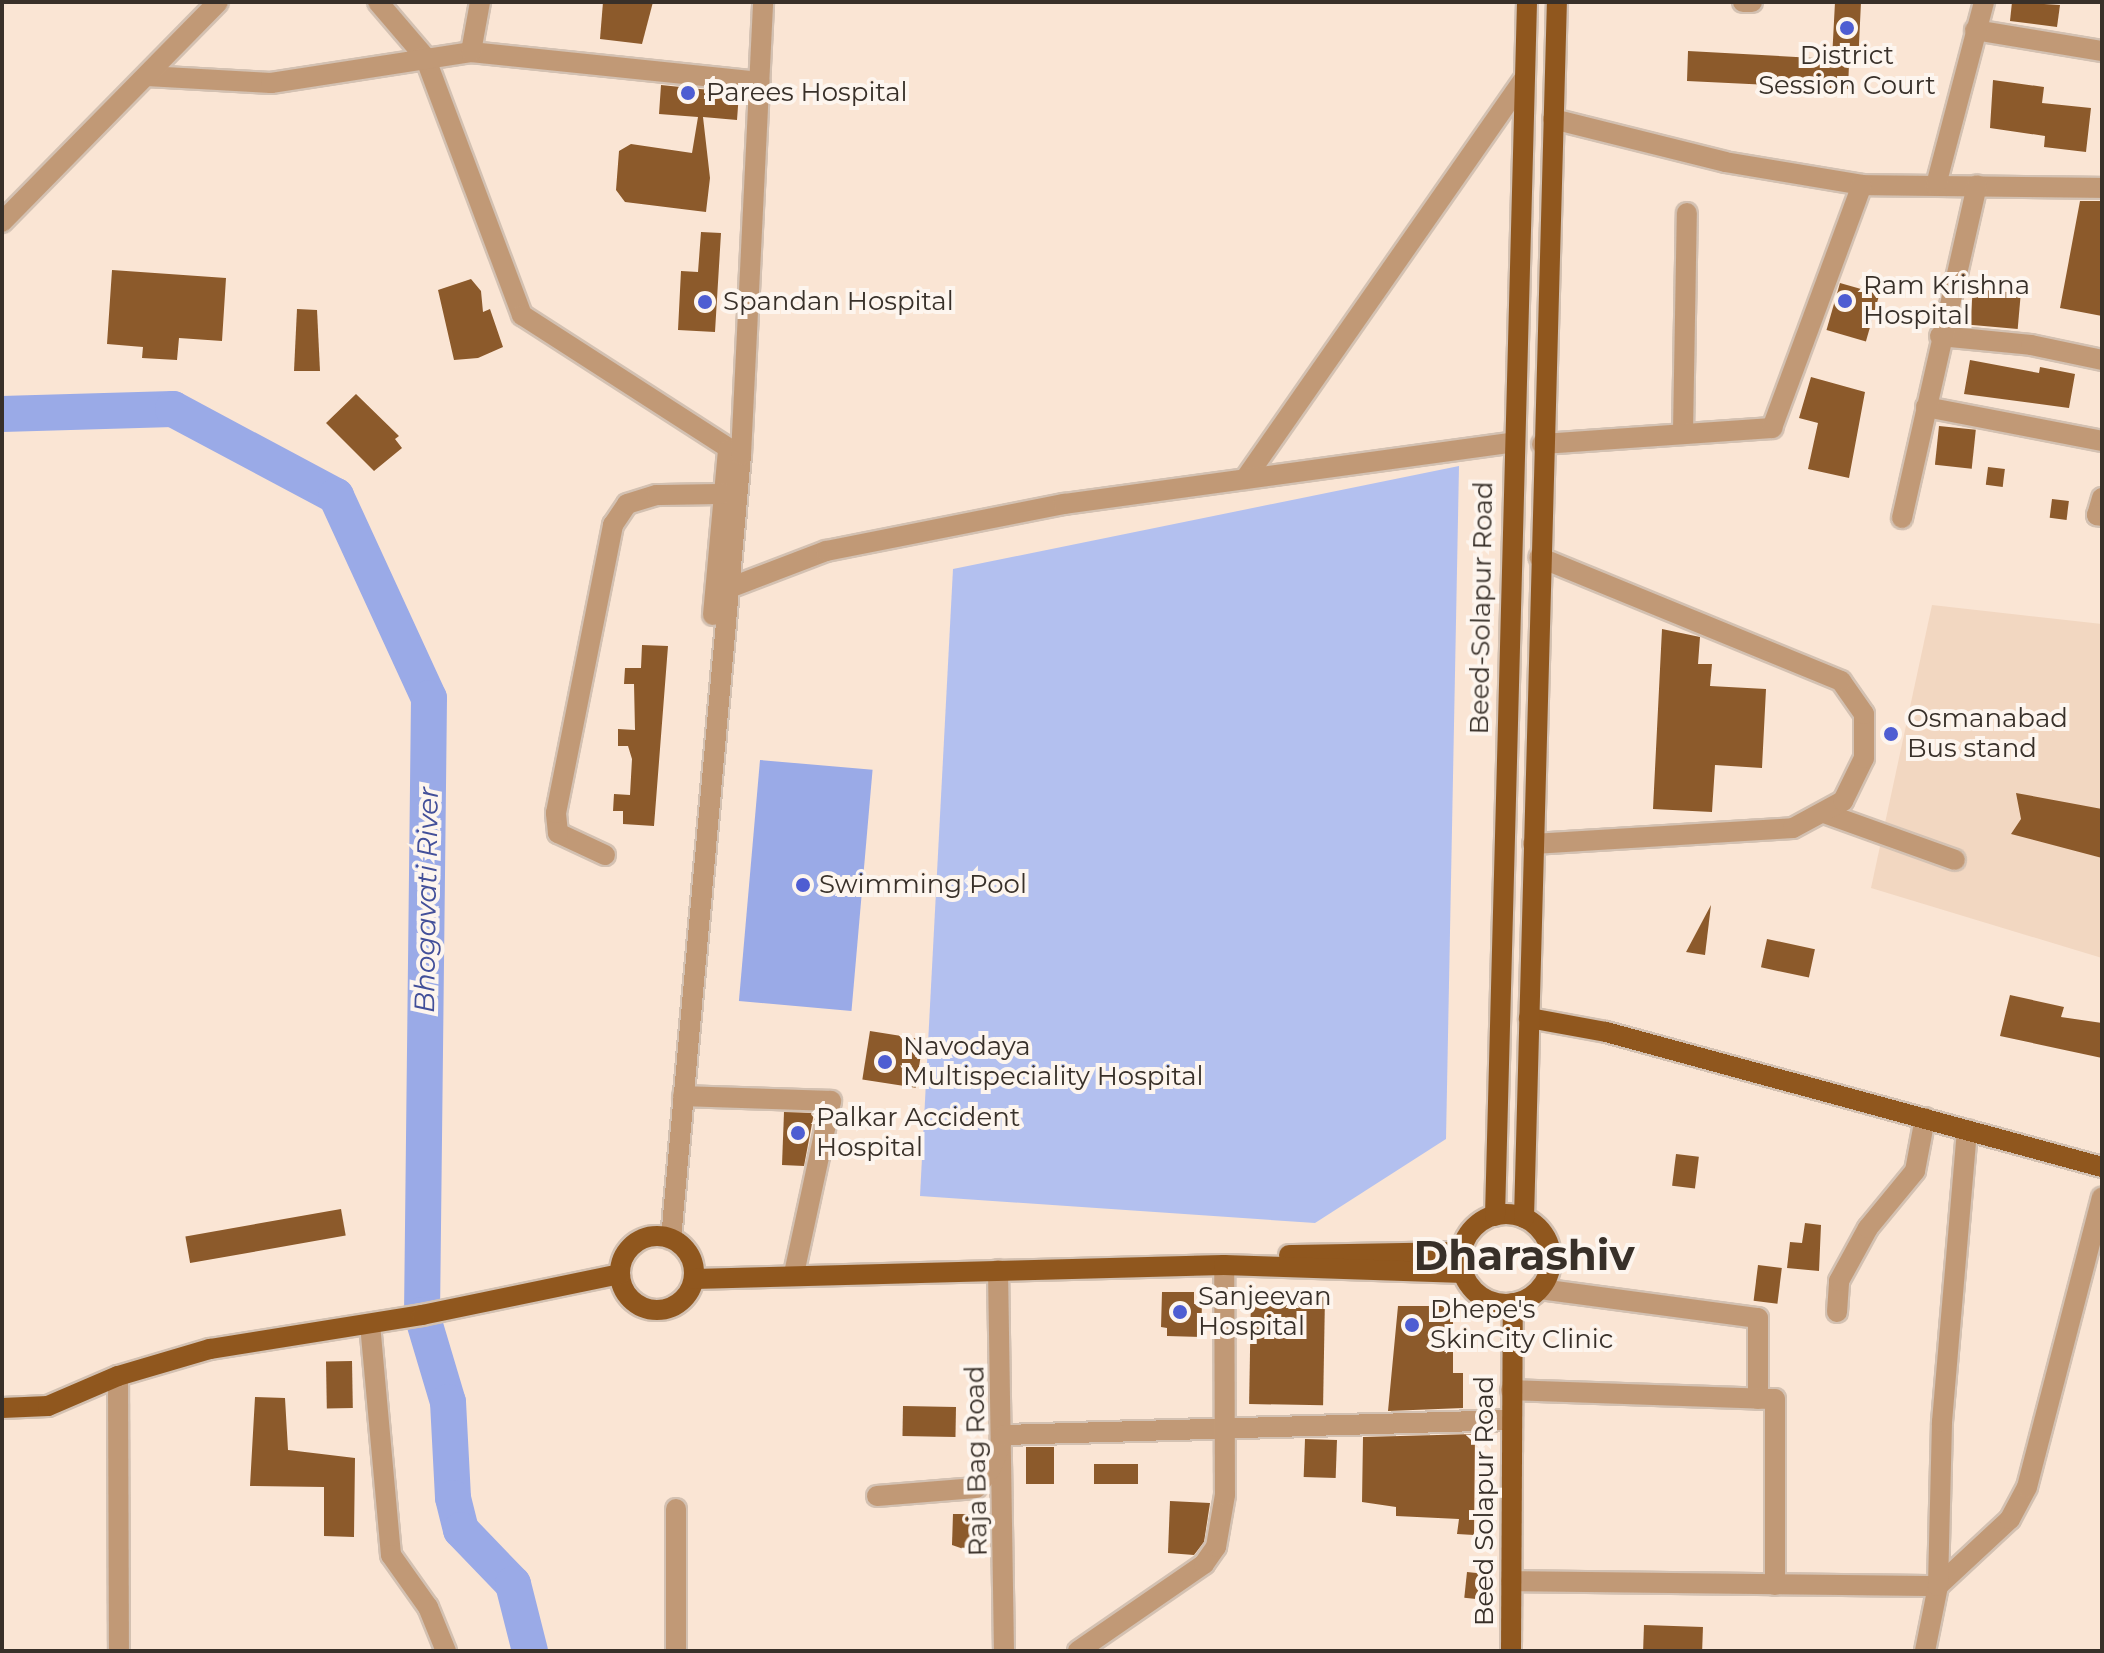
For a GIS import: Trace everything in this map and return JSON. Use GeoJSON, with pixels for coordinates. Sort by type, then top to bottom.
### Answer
{"type":"FeatureCollection","features":[{"type":"Feature","properties":{"kind":"main road","name":"Beed-Solapur Road"},"geometry":{"type":"LineString","coordinates":[[1495,1216],[1511,443],[1527,2]]}},
{"type":"Feature","properties":{"kind":"main road"},"geometry":{"type":"LineString","coordinates":[[1524,1218],[1542,444],[1557,2]]}},
{"type":"Feature","properties":{"kind":"main road"},"geometry":{"type":"LineString","coordinates":[[1529,1018],[1606,1032],[2102,1167]]}},
{"type":"Feature","properties":{"kind":"main road"},"geometry":{"type":"LineString","coordinates":[[1495,1216],[1524,1218],[1545,1235],[1550,1248],[1548,1276],[1540,1289],[1513,1303],[1483,1297],[1464,1273],[1463,1252],[1471,1230],[1495,1216]]}},
{"type":"Feature","properties":{"kind":"main road"},"geometry":{"type":"LineString","coordinates":[[666,1238],[694,1273],[672,1307],[648,1309],[628,1296],[620,1274],[627,1251],[666,1238]]}},
{"type":"Feature","properties":{"kind":"main road"},"geometry":{"type":"LineString","coordinates":[[694,1273],[1463,1252]]}},
{"type":"Feature","properties":{"kind":"main road"},"geometry":{"type":"LineString","coordinates":[[795,1270],[1224,1265],[1464,1273]]}},
{"type":"Feature","properties":{"kind":"main road"},"geometry":{"type":"LineString","coordinates":[[2,1408],[48,1406],[118,1376],[210,1349],[370,1324],[620,1274]]}},
{"type":"Feature","properties":{"kind":"main road","name":"Beed Solapur Road"},"geometry":{"type":"LineString","coordinates":[[1511,1651],[1513,1303]]}},
{"type":"Feature","properties":{"kind":"street"},"geometry":{"type":"LineString","coordinates":[[2,222],[218,2]]}},
{"type":"Feature","properties":{"kind":"street"},"geometry":{"type":"LineString","coordinates":[[378,2],[425,57],[522,315],[734,452]]}},
{"type":"Feature","properties":{"kind":"street"},"geometry":{"type":"LineString","coordinates":[[471,52],[480,2]]}},
{"type":"Feature","properties":{"kind":"street"},"geometry":{"type":"LineString","coordinates":[[666,1238],[683,1096],[729,588],[734,452],[763,2]]}},
{"type":"Feature","properties":{"kind":"street"},"geometry":{"type":"LineString","coordinates":[[1743,2],[1752,2]]}},
{"type":"Feature","properties":{"kind":"street"},"geometry":{"type":"LineString","coordinates":[[1936,185],[1984,2]]}},
{"type":"Feature","properties":{"kind":"street"},"geometry":{"type":"LineString","coordinates":[[1975,30],[2102,51]]}},
{"type":"Feature","properties":{"kind":"street"},"geometry":{"type":"LineString","coordinates":[[147,76],[271,83],[471,52],[759,82]]}},
{"type":"Feature","properties":{"kind":"street"},"geometry":{"type":"LineString","coordinates":[[1245,479],[1524,79]]}},
{"type":"Feature","properties":{"kind":"street"},"geometry":{"type":"LineString","coordinates":[[1553,119],[1725,162],[1862,185],[2102,188]]}},
{"type":"Feature","properties":{"kind":"street"},"geometry":{"type":"LineString","coordinates":[[1542,444],[1772,428],[1862,185]]}},
{"type":"Feature","properties":{"kind":"street"},"geometry":{"type":"LineString","coordinates":[[1902,518],[1940,336],[1977,185]]}},
{"type":"Feature","properties":{"kind":"street"},"geometry":{"type":"LineString","coordinates":[[1683,432],[1687,213]]}},
{"type":"Feature","properties":{"kind":"street"},"geometry":{"type":"LineString","coordinates":[[1940,336],[2031,345],[2102,360]]}},
{"type":"Feature","properties":{"kind":"street"},"geometry":{"type":"LineString","coordinates":[[1926,407],[2102,441]]}},
{"type":"Feature","properties":{"kind":"street"},"geometry":{"type":"LineString","coordinates":[[729,588],[826,551],[1064,504],[1511,443]]}},
{"type":"Feature","properties":{"kind":"street"},"geometry":{"type":"LineString","coordinates":[[666,1238],[723,494],[734,452]]}},
{"type":"Feature","properties":{"kind":"street"},"geometry":{"type":"LineString","coordinates":[[605,855],[558,833],[556,813],[613,525],[627,504],[657,495],[723,494]]}},
{"type":"Feature","properties":{"kind":"street"},"geometry":{"type":"LineString","coordinates":[[2102,498],[2097,515],[2102,516]]}},
{"type":"Feature","properties":{"kind":"street"},"geometry":{"type":"LineString","coordinates":[[1533,844],[1793,828],[1843,801],[1864,758],[1864,714],[1841,681],[1539,557]]}},
{"type":"Feature","properties":{"kind":"street"},"geometry":{"type":"LineString","coordinates":[[1824,813],[1955,860]]}},
{"type":"Feature","properties":{"kind":"street"},"geometry":{"type":"LineString","coordinates":[[683,1096],[831,1101],[795,1270]]}},
{"type":"Feature","properties":{"kind":"street"},"geometry":{"type":"LineString","coordinates":[[1837,1312],[1839,1281],[1868,1228],[1915,1171],[1925,1118]]}},
{"type":"Feature","properties":{"kind":"street"},"geometry":{"type":"LineString","coordinates":[[1925,1651],[1938,1586],[1942,1422],[1967,1130]]}},
{"type":"Feature","properties":{"kind":"street"},"geometry":{"type":"LineString","coordinates":[[1511,1581],[1938,1586],[2010,1519],[2027,1487],[2102,1198]]}},
{"type":"Feature","properties":{"kind":"street"},"geometry":{"type":"LineString","coordinates":[[1078,1651],[1204,1564],[1216,1547],[1225,1495],[1224,1265]]}},
{"type":"Feature","properties":{"kind":"street","name":"Raja Bag Road"},"geometry":{"type":"LineString","coordinates":[[998,1270],[1004,1435],[1004,1651]]}},
{"type":"Feature","properties":{"kind":"street"},"geometry":{"type":"LineString","coordinates":[[1540,1289],[1758,1318],[1758,1399]]}},
{"type":"Feature","properties":{"kind":"street"},"geometry":{"type":"LineString","coordinates":[[370,1324],[391,1555],[428,1607],[446,1651]]}},
{"type":"Feature","properties":{"kind":"street"},"geometry":{"type":"LineString","coordinates":[[118,1376],[119,1651]]}},
{"type":"Feature","properties":{"kind":"street"},"geometry":{"type":"LineString","coordinates":[[1511,1390],[1775,1399],[1775,1585]]}},
{"type":"Feature","properties":{"kind":"street"},"geometry":{"type":"LineString","coordinates":[[877,1496],[976,1488],[991,1469],[1004,1435],[1226,1425],[1511,1420]]}},
{"type":"Feature","properties":{"kind":"street"},"geometry":{"type":"LineString","coordinates":[[676,1509],[676,1651]]}},
{"type":"Feature","properties":{"kind":"shaded area"},"geometry":{"type":"Polygon","coordinates":[[[1459,466],[1446,1139],[1315,1223],[920,1196],[953,569],[1459,466]]]}},
{"type":"Feature","properties":{"kind":"shaded area"},"geometry":{"type":"Polygon","coordinates":[[[1932,605],[2102,624],[2102,958],[1871,888],[1932,605]]]}},
{"type":"Feature","properties":{"kind":"shaded area","name":"Swimming Pool"},"geometry":{"type":"Polygon","coordinates":[[[760,760],[873,770],[851,1011],[739,1001],[760,760]]]}},
{"type":"Feature","properties":{"kind":"building"},"geometry":{"type":"Polygon","coordinates":[[[603,2],[653,2],[642,44],[600,39],[603,2]]]}},
{"type":"Feature","properties":{"kind":"building","name":"District Session Court"},"geometry":{"type":"Polygon","coordinates":[[[1835,2],[1861,2],[1858,65],[1849,64],[1848,89],[1687,81],[1688,51],[1832,59],[1835,2]]]}},
{"type":"Feature","properties":{"kind":"building"},"geometry":{"type":"Polygon","coordinates":[[[2012,2],[2060,5],[2057,27],[2010,21],[2012,2]]]}},
{"type":"Feature","properties":{"kind":"building"},"geometry":{"type":"Polygon","coordinates":[[[1993,80],[2044,87],[2042,103],[2091,108],[2086,152],[2044,147],[2045,136],[1990,128],[1993,80]]]}},
{"type":"Feature","properties":{"kind":"building"},"geometry":{"type":"Polygon","coordinates":[[[661,85],[739,93],[737,120],[703,117],[710,178],[706,212],[625,202],[616,190],[619,151],[631,144],[692,153],[698,117],[659,114],[661,85]]]}},
{"type":"Feature","properties":{"kind":"building"},"geometry":{"type":"Polygon","coordinates":[[[2080,201],[2102,201],[2102,316],[2060,308],[2080,201]]]}},
{"type":"Feature","properties":{"kind":"building"},"geometry":{"type":"Polygon","coordinates":[[[701,232],[721,233],[715,332],[678,330],[681,271],[698,272],[701,232]]]}},
{"type":"Feature","properties":{"kind":"building"},"geometry":{"type":"Polygon","coordinates":[[[112,270],[226,278],[222,341],[179,338],[177,360],[142,358],[143,347],[107,344],[112,270]]]}},
{"type":"Feature","properties":{"kind":"building"},"geometry":{"type":"Polygon","coordinates":[[[471,279],[481,291],[483,312],[490,309],[503,347],[478,358],[454,360],[438,290],[471,279]]]}},
{"type":"Feature","properties":{"kind":"building"},"geometry":{"type":"Polygon","coordinates":[[[1840,283],[1879,294],[1866,341],[1826,330],[1840,283]]]}},
{"type":"Feature","properties":{"kind":"building"},"geometry":{"type":"Polygon","coordinates":[[[1973,289],[2021,293],[2018,329],[1970,325],[1973,289]]]}},
{"type":"Feature","properties":{"kind":"building"},"geometry":{"type":"Polygon","coordinates":[[[297,309],[317,310],[320,371],[294,371],[297,309]]]}},
{"type":"Feature","properties":{"kind":"building"},"geometry":{"type":"Polygon","coordinates":[[[1970,360],[2039,373],[2040,367],[2075,374],[2069,408],[1964,394],[1970,360]]]}},
{"type":"Feature","properties":{"kind":"building"},"geometry":{"type":"Polygon","coordinates":[[[1811,377],[1865,392],[1849,478],[1808,469],[1818,423],[1799,418],[1811,377]]]}},
{"type":"Feature","properties":{"kind":"building"},"geometry":{"type":"Polygon","coordinates":[[[356,394],[399,436],[395,439],[402,448],[374,471],[326,423],[356,394]]]}},
{"type":"Feature","properties":{"kind":"building"},"geometry":{"type":"Polygon","coordinates":[[[1939,426],[1976,430],[1972,469],[1935,465],[1939,426]]]}},
{"type":"Feature","properties":{"kind":"building"},"geometry":{"type":"Polygon","coordinates":[[[1988,467],[2005,469],[2003,487],[1986,485],[1988,467]]]}},
{"type":"Feature","properties":{"kind":"building"},"geometry":{"type":"Polygon","coordinates":[[[2052,499],[2069,501],[2067,520],[2050,518],[2052,499]]]}},
{"type":"Feature","properties":{"kind":"building"},"geometry":{"type":"Polygon","coordinates":[[[1662,629],[1700,637],[1698,664],[1712,664],[1710,686],[1766,689],[1762,768],[1715,765],[1712,812],[1653,809],[1662,629]]]}},
{"type":"Feature","properties":{"kind":"building"},"geometry":{"type":"Polygon","coordinates":[[[642,645],[668,646],[654,826],[623,824],[623,811],[613,811],[614,794],[630,795],[632,759],[628,746],[618,746],[618,729],[635,730],[634,684],[624,684],[625,668],[641,668],[642,645]]]}},
{"type":"Feature","properties":{"kind":"building"},"geometry":{"type":"Polygon","coordinates":[[[2016,793],[2102,809],[2102,858],[2011,834],[2021,819],[2016,793]]]}},
{"type":"Feature","properties":{"kind":"building"},"geometry":{"type":"Polygon","coordinates":[[[1711,905],[1705,955],[1686,952],[1711,905]]]}},
{"type":"Feature","properties":{"kind":"building"},"geometry":{"type":"Polygon","coordinates":[[[1767,939],[1815,949],[1809,978],[1761,967],[1767,939]]]}},
{"type":"Feature","properties":{"kind":"building"},"geometry":{"type":"Polygon","coordinates":[[[2010,995],[2064,1007],[2061,1017],[2102,1023],[2102,1058],[2000,1036],[2010,995]]]}},
{"type":"Feature","properties":{"kind":"building"},"geometry":{"type":"Polygon","coordinates":[[[870,1031],[923,1039],[916,1088],[862,1079],[870,1031]]]}},
{"type":"Feature","properties":{"kind":"building"},"geometry":{"type":"Polygon","coordinates":[[[784,1112],[814,1113],[804,1166],[782,1165],[784,1112]]]}},
{"type":"Feature","properties":{"kind":"building"},"geometry":{"type":"Polygon","coordinates":[[[1676,1154],[1699,1157],[1695,1189],[1672,1186],[1676,1154]]]}},
{"type":"Feature","properties":{"kind":"building"},"geometry":{"type":"Polygon","coordinates":[[[341,1209],[346,1236],[190,1263],[185,1236],[341,1209]]]}},
{"type":"Feature","properties":{"kind":"building"},"geometry":{"type":"Polygon","coordinates":[[[1805,1223],[1821,1225],[1819,1271],[1787,1268],[1790,1242],[1802,1243],[1805,1223]]]}},
{"type":"Feature","properties":{"kind":"building"},"geometry":{"type":"Polygon","coordinates":[[[1758,1265],[1782,1268],[1777,1304],[1754,1301],[1758,1265]]]}},
{"type":"Feature","properties":{"kind":"building"},"geometry":{"type":"Polygon","coordinates":[[[1162,1292],[1194,1292],[1194,1304],[1202,1304],[1201,1337],[1167,1336],[1167,1328],[1161,1327],[1162,1292]]]}},
{"type":"Feature","properties":{"kind":"building"},"geometry":{"type":"Polygon","coordinates":[[[1251,1295],[1325,1296],[1323,1405],[1249,1404],[1251,1295]]]}},
{"type":"Feature","properties":{"kind":"building"},"geometry":{"type":"Polygon","coordinates":[[[1398,1306],[1453,1306],[1453,1373],[1463,1373],[1463,1408],[1388,1411],[1398,1306]]]}},
{"type":"Feature","properties":{"kind":"building"},"geometry":{"type":"Polygon","coordinates":[[[326,1361],[352,1361],[353,1408],[327,1408],[326,1361]]]}},
{"type":"Feature","properties":{"kind":"building"},"geometry":{"type":"Polygon","coordinates":[[[255,1397],[285,1398],[288,1450],[355,1458],[354,1537],[324,1536],[324,1487],[250,1486],[255,1397]]]}},
{"type":"Feature","properties":{"kind":"building"},"geometry":{"type":"Polygon","coordinates":[[[903,1406],[956,1407],[955,1437],[902,1436],[903,1406]]]}},
{"type":"Feature","properties":{"kind":"building"},"geometry":{"type":"Polygon","coordinates":[[[1475,1434],[1474,1535],[1457,1534],[1459,1519],[1396,1516],[1396,1507],[1362,1502],[1363,1437],[1475,1434]]]}},
{"type":"Feature","properties":{"kind":"building"},"geometry":{"type":"Polygon","coordinates":[[[1305,1439],[1337,1440],[1336,1478],[1304,1477],[1305,1439]]]}},
{"type":"Feature","properties":{"kind":"building"},"geometry":{"type":"Polygon","coordinates":[[[1026,1447],[1054,1447],[1054,1484],[1026,1484],[1026,1447]]]}},
{"type":"Feature","properties":{"kind":"building"},"geometry":{"type":"Polygon","coordinates":[[[1094,1464],[1138,1464],[1138,1484],[1094,1484],[1094,1464]]]}},
{"type":"Feature","properties":{"kind":"building"},"geometry":{"type":"Polygon","coordinates":[[[1170,1501],[1210,1503],[1204,1542],[1194,1555],[1168,1553],[1170,1501]]]}},
{"type":"Feature","properties":{"kind":"building"},"geometry":{"type":"Polygon","coordinates":[[[953,1514],[979,1514],[975,1553],[952,1545],[953,1514]]]}},
{"type":"Feature","properties":{"kind":"building"},"geometry":{"type":"Polygon","coordinates":[[[1467,1572],[1486,1574],[1483,1600],[1464,1598],[1467,1572]]]}},
{"type":"Feature","properties":{"kind":"building"},"geometry":{"type":"Polygon","coordinates":[[[1644,1625],[1703,1627],[1702,1651],[1643,1651],[1644,1625]]]}},
{"type":"Feature","properties":{"kind":"waterway","name":"Bhogavati River"},"geometry":{"type":"LineString","coordinates":[[2,414],[173,409],[336,496],[429,698],[422,1315],[448,1402],[453,1498],[461,1530],[513,1584],[530,1651]]}},
{"type":"Feature","properties":{"kind":"place","name":"District Session Court"},"geometry":{"type":"Point","coordinates":[1847,28]}},
{"type":"Feature","properties":{"kind":"place","name":"Parees Hospital"},"geometry":{"type":"Point","coordinates":[688,93]}},
{"type":"Feature","properties":{"kind":"place","name":"Ram Krishna Hospital"},"geometry":{"type":"Point","coordinates":[1845,301]}},
{"type":"Feature","properties":{"kind":"place","name":"Spandan Hospital"},"geometry":{"type":"Point","coordinates":[705,302]}},
{"type":"Feature","properties":{"kind":"place","name":"Osmanabad Bus stand"},"geometry":{"type":"Point","coordinates":[1891,734]}},
{"type":"Feature","properties":{"kind":"place","name":"Swimming Pool"},"geometry":{"type":"Point","coordinates":[803,885]}},
{"type":"Feature","properties":{"kind":"place","name":"Navodaya Multispeciality Hospital"},"geometry":{"type":"Point","coordinates":[885,1062]}},
{"type":"Feature","properties":{"kind":"place","name":"Palkar Accident Hospital"},"geometry":{"type":"Point","coordinates":[798,1133]}},
{"type":"Feature","properties":{"kind":"place","name":"Sanjeevan Hospital"},"geometry":{"type":"Point","coordinates":[1180,1312]}},
{"type":"Feature","properties":{"kind":"place","name":"Dhepe's SkinCity Clinic"},"geometry":{"type":"Point","coordinates":[1412,1325]}},
{"type":"Feature","properties":{"kind":"district","name":"Dharashiv"},"geometry":{"type":"Point","coordinates":[1524,1255]}}]}
